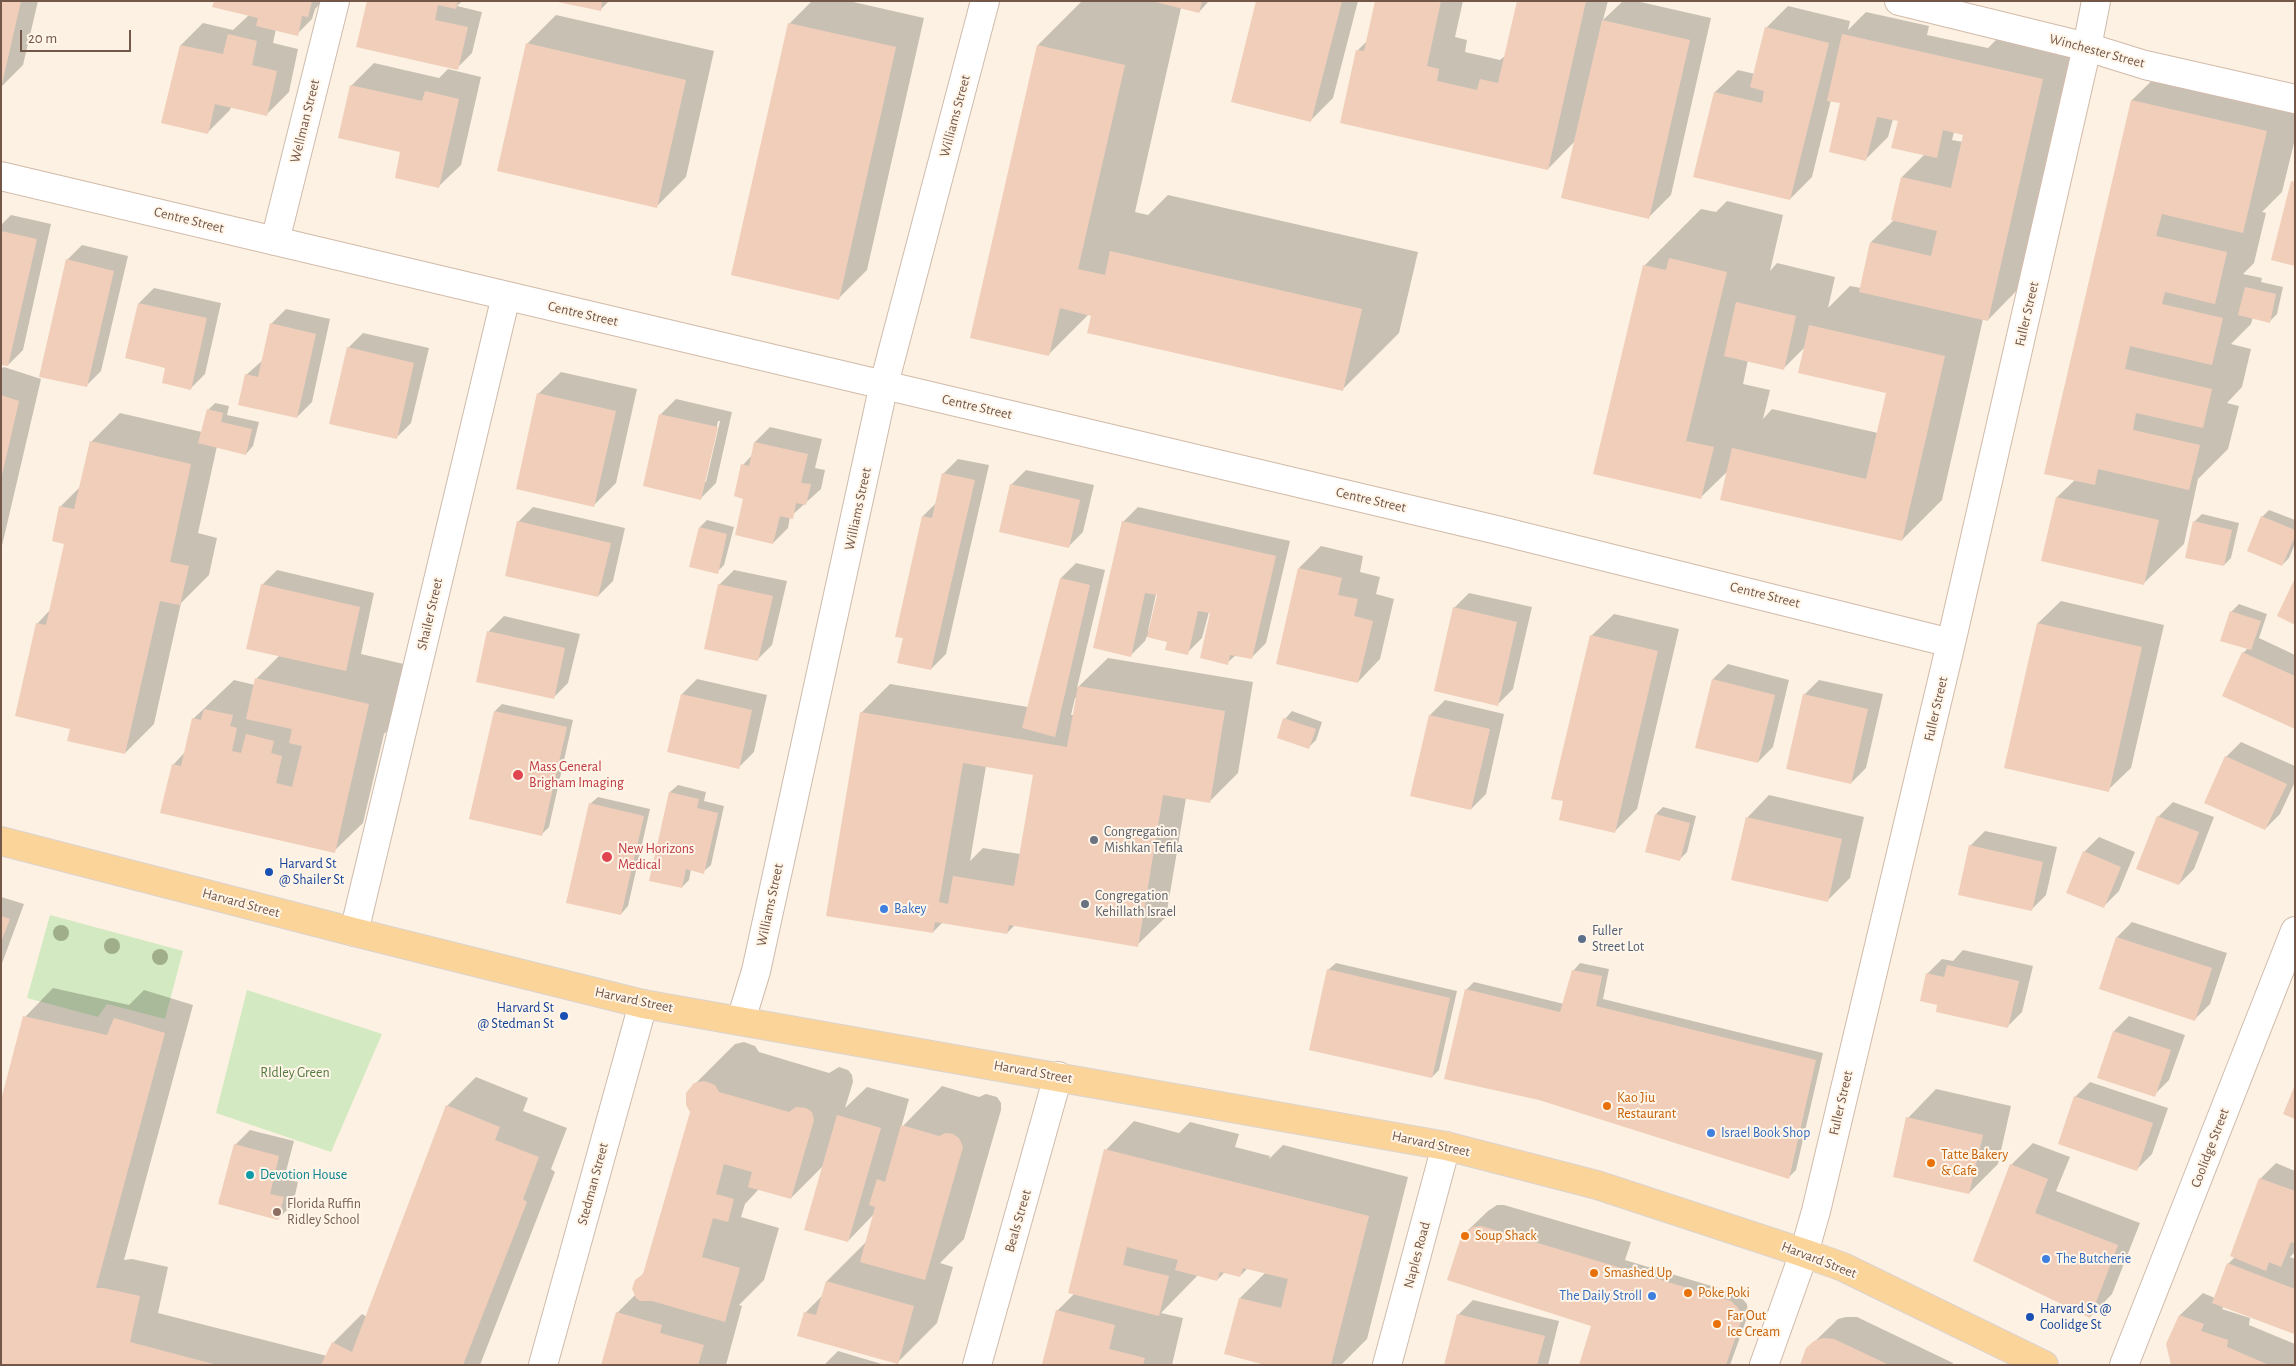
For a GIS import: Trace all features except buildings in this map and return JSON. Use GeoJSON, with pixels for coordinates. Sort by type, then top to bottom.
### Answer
{"type":"FeatureCollection","features":[{"type":"Feature","properties":{"kind":"main road","name":"Harvard Street"},"geometry":{"type":"LineString","coordinates":[[1,841],[643,1004],[1446,1146],[1597,1185],[1843,1267],[2044,1365]]}},
{"type":"Feature","properties":{"kind":"street","name":"Wellman Street"},"geometry":{"type":"LineString","coordinates":[[275,241],[335,1]]}},
{"type":"Feature","properties":{"kind":"street","name":"Williams Street"},"geometry":{"type":"LineString","coordinates":[[741,1020],[756,971],[884,384],[985,1]]}},
{"type":"Feature","properties":{"kind":"street","name":"Winchester Street"},"geometry":{"type":"LineString","coordinates":[[1899,1],[2088,47],[2145,65],[2295,100]]}},
{"type":"Feature","properties":{"kind":"street","name":"Fuller Street"},"geometry":{"type":"LineString","coordinates":[[1764,1365],[1804,1253],[1816,1211],[1951,643],[2088,47],[2096,1]]}},
{"type":"Feature","properties":{"kind":"street","name":"Centre Street"},"geometry":{"type":"LineString","coordinates":[[1,176],[1516,534],[1951,643]]}},
{"type":"Feature","properties":{"kind":"street","name":"Shailer Street"},"geometry":{"type":"LineString","coordinates":[[354,932],[506,296]]}},
{"type":"Feature","properties":{"kind":"street","name":"Coolidge Street"},"geometry":{"type":"LineString","coordinates":[[2124,1365],[2295,931]]}},
{"type":"Feature","properties":{"kind":"street","name":"Stedman Street"},"geometry":{"type":"LineString","coordinates":[[543,1365],[643,1004]]}},
{"type":"Feature","properties":{"kind":"street","name":"Beals Street"},"geometry":{"type":"LineString","coordinates":[[978,1365],[1058,1076]]}},
{"type":"Feature","properties":{"kind":"street","name":"Naples Road"},"geometry":{"type":"LineString","coordinates":[[1387,1365],[1446,1146]]}},
{"type":"Feature","properties":{"kind":"green space"},"geometry":{"type":"Polygon","coordinates":[[[50,915],[183,951],[165,1019],[107,1004],[98,1017],[27,998],[50,915]]]}},
{"type":"Feature","properties":{"kind":"green space","name":"RIdley Green"},"geometry":{"type":"Polygon","coordinates":[[[247,990],[382,1034],[331,1152],[216,1113],[247,990]]]}},
{"type":"Feature","properties":{"kind":"place","name":"Mass General Brigham Imaging"},"geometry":{"type":"Point","coordinates":[518,775]}},
{"type":"Feature","properties":{"kind":"place","name":"Congregation Mishkan Tefila"},"geometry":{"type":"Point","coordinates":[1094,840]}},
{"type":"Feature","properties":{"kind":"place","name":"New Horizons Medical"},"geometry":{"type":"Point","coordinates":[607,857]}},
{"type":"Feature","properties":{"kind":"place","name":"Harvard St @ Shailer St"},"geometry":{"type":"Point","coordinates":[269,872]}},
{"type":"Feature","properties":{"kind":"place","name":"Congregation Kehillath Israel"},"geometry":{"type":"Point","coordinates":[1085,904]}},
{"type":"Feature","properties":{"kind":"place","name":"Bakey"},"geometry":{"type":"Point","coordinates":[884,909]}},
{"type":"Feature","properties":{"kind":"place","name":"Fuller Street Lot"},"geometry":{"type":"Point","coordinates":[1582,939]}},
{"type":"Feature","properties":{"kind":"place","name":"Harvard St @ Stedman St"},"geometry":{"type":"Point","coordinates":[564,1016]}},
{"type":"Feature","properties":{"kind":"place","name":"Kao Jiu Restaurant"},"geometry":{"type":"Point","coordinates":[1607,1106]}},
{"type":"Feature","properties":{"kind":"place","name":"Israel Book Shop"},"geometry":{"type":"Point","coordinates":[1711,1133]}},
{"type":"Feature","properties":{"kind":"place","name":"Tatte Bakery & Cafe"},"geometry":{"type":"Point","coordinates":[1931,1163]}},
{"type":"Feature","properties":{"kind":"place","name":"Devotion House"},"geometry":{"type":"Point","coordinates":[250,1175]}},
{"type":"Feature","properties":{"kind":"place","name":"Florida Ruffin Ridley School"},"geometry":{"type":"Point","coordinates":[277,1212]}},
{"type":"Feature","properties":{"kind":"place","name":"Soup Shack"},"geometry":{"type":"Point","coordinates":[1465,1236]}},
{"type":"Feature","properties":{"kind":"place","name":"The Butcherie"},"geometry":{"type":"Point","coordinates":[2046,1259]}},
{"type":"Feature","properties":{"kind":"place","name":"Smashed Up"},"geometry":{"type":"Point","coordinates":[1594,1273]}},
{"type":"Feature","properties":{"kind":"place","name":"Poke Poki"},"geometry":{"type":"Point","coordinates":[1688,1293]}},
{"type":"Feature","properties":{"kind":"place","name":"The Daily Stroll"},"geometry":{"type":"Point","coordinates":[1652,1296]}},
{"type":"Feature","properties":{"kind":"place","name":"Harvard St @ Coolidge St"},"geometry":{"type":"Point","coordinates":[2030,1317]}},
{"type":"Feature","properties":{"kind":"place","name":"Far Out Ice Cream"},"geometry":{"type":"Point","coordinates":[1717,1324]}}]}
